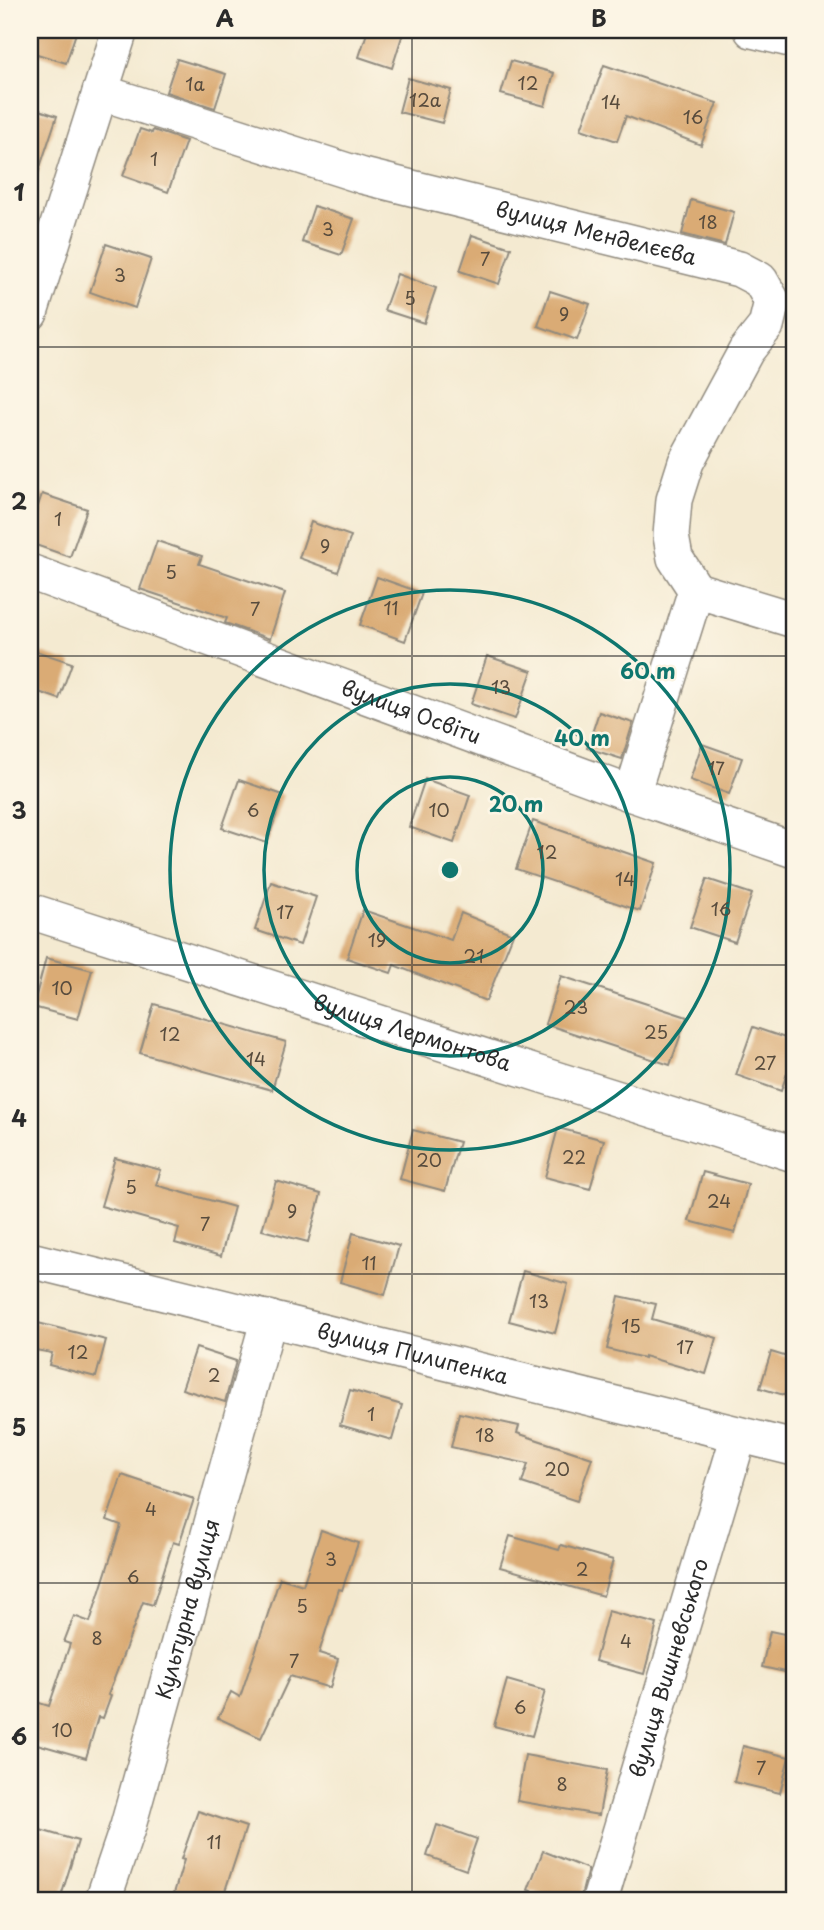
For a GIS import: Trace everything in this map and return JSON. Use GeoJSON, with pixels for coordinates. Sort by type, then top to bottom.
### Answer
{"type":"FeatureCollection","features":[{"type":"Feature","properties":{"kind":"street"},"geometry":{"type":"LineString","coordinates":[[30,313],[120,30]]}},
{"type":"Feature","properties":{"kind":"street"},"geometry":{"type":"LineString","coordinates":[[752,30],[794,40]]}},
{"type":"Feature","properties":{"kind":"street","name":"вулиця Менделєєва"},"geometry":{"type":"LineString","coordinates":[[100,92],[352,173],[739,269],[760,281],[772,301],[766,326],[746,351],[686,462],[674,500],[671,537],[675,558],[696,590]]}},
{"type":"Feature","properties":{"kind":"street","name":"вулиця Освіти"},"geometry":{"type":"LineString","coordinates":[[30,572],[632,794],[794,850]]}},
{"type":"Feature","properties":{"kind":"street"},"geometry":{"type":"LineString","coordinates":[[632,794],[696,590],[794,620]]}},
{"type":"Feature","properties":{"kind":"street","name":"вулиця Лермонтова"},"geometry":{"type":"LineString","coordinates":[[30,911],[794,1154]]}},
{"type":"Feature","properties":{"kind":"street","name":"вулиця Пилипенка"},"geometry":{"type":"LineString","coordinates":[[30,1260],[794,1448]]}},
{"type":"Feature","properties":{"kind":"street","name":"Культурна вулиця"},"geometry":{"type":"LineString","coordinates":[[103,1900],[132,1813],[269,1318]]}},
{"type":"Feature","properties":{"kind":"street","name":"вулиця Вишневського"},"geometry":{"type":"LineString","coordinates":[[600,1900],[739,1435]]}},
{"type":"Feature","properties":{"kind":"building"},"geometry":{"type":"Polygon","coordinates":[[[38,30],[77,30],[66,63],[31,52],[38,30]]]}},
{"type":"Feature","properties":{"kind":"building"},"geometry":{"type":"Polygon","coordinates":[[[368,30],[404,30],[392,68],[359,57],[368,30]]]}},
{"type":"Feature","properties":{"kind":"building"},"geometry":{"type":"Polygon","coordinates":[[[177,59],[226,74],[215,108],[166,92],[177,59]]]}},
{"type":"Feature","properties":{"kind":"building"},"geometry":{"type":"Polygon","coordinates":[[[511,61],[554,73],[545,106],[501,94],[511,61]]]}},
{"type":"Feature","properties":{"kind":"building"},"geometry":{"type":"Polygon","coordinates":[[[604,65],[717,103],[701,145],[626,116],[617,141],[581,129],[604,65]]]}},
{"type":"Feature","properties":{"kind":"building"},"geometry":{"type":"Polygon","coordinates":[[[408,78],[451,90],[442,123],[399,112],[408,78]]]}},
{"type":"Feature","properties":{"kind":"building"},"geometry":{"type":"Polygon","coordinates":[[[30,107],[57,116],[34,185],[30,184],[30,107]]]}},
{"type":"Feature","properties":{"kind":"building"},"geometry":{"type":"Polygon","coordinates":[[[140,129],[152,133],[153,130],[186,141],[168,192],[123,176],[140,129]]]}},
{"type":"Feature","properties":{"kind":"building"},"geometry":{"type":"Polygon","coordinates":[[[691,200],[734,212],[725,245],[682,234],[691,200]]]}},
{"type":"Feature","properties":{"kind":"building"},"geometry":{"type":"Polygon","coordinates":[[[314,206],[354,219],[341,255],[302,242],[314,206]]]}},
{"type":"Feature","properties":{"kind":"building"},"geometry":{"type":"Polygon","coordinates":[[[472,235],[511,248],[499,284],[460,271],[472,235]]]}},
{"type":"Feature","properties":{"kind":"building"},"geometry":{"type":"Polygon","coordinates":[[[106,244],[151,259],[135,308],[90,292],[106,244]]]}},
{"type":"Feature","properties":{"kind":"building"},"geometry":{"type":"Polygon","coordinates":[[[397,274],[436,288],[424,323],[384,310],[397,274]]]}},
{"type":"Feature","properties":{"kind":"building"},"geometry":{"type":"Polygon","coordinates":[[[550,291],[590,304],[577,340],[538,326],[550,291]]]}},
{"type":"Feature","properties":{"kind":"building"},"geometry":{"type":"Polygon","coordinates":[[[42,494],[87,509],[70,557],[30,543],[30,530],[42,494]]]}},
{"type":"Feature","properties":{"kind":"building"},"geometry":{"type":"Polygon","coordinates":[[[311,522],[351,536],[338,572],[299,558],[311,522]]]}},
{"type":"Feature","properties":{"kind":"building"},"geometry":{"type":"Polygon","coordinates":[[[157,541],[202,556],[199,564],[285,593],[270,639],[225,623],[227,618],[140,589],[157,541]]]}},
{"type":"Feature","properties":{"kind":"building"},"geometry":{"type":"Polygon","coordinates":[[[377,577],[422,593],[405,641],[360,625],[377,577]]]}},
{"type":"Feature","properties":{"kind":"building"},"geometry":{"type":"Polygon","coordinates":[[[30,649],[72,663],[59,699],[30,689],[30,649]]]}},
{"type":"Feature","properties":{"kind":"building"},"geometry":{"type":"Polygon","coordinates":[[[487,656],[532,671],[515,719],[471,704],[487,656]]]}},
{"type":"Feature","properties":{"kind":"building"},"geometry":{"type":"Polygon","coordinates":[[[599,712],[633,723],[622,759],[587,748],[599,712]]]}},
{"type":"Feature","properties":{"kind":"building"},"geometry":{"type":"Polygon","coordinates":[[[702,744],[742,758],[729,794],[690,780],[702,744]]]}},
{"type":"Feature","properties":{"kind":"building"},"geometry":{"type":"Polygon","coordinates":[[[425,779],[470,795],[454,843],[409,827],[425,779]]]}},
{"type":"Feature","properties":{"kind":"building"},"geometry":{"type":"Polygon","coordinates":[[[239,780],[283,795],[267,843],[222,828],[239,780]]]}},
{"type":"Feature","properties":{"kind":"building"},"geometry":{"type":"Polygon","coordinates":[[[533,821],[656,863],[640,911],[516,869],[533,821]]]}},
{"type":"Feature","properties":{"kind":"building"},"geometry":{"type":"Polygon","coordinates":[[[707,879],[752,894],[735,942],[690,927],[707,879]]]}},
{"type":"Feature","properties":{"kind":"building"},"geometry":{"type":"Polygon","coordinates":[[[271,882],[316,897],[300,945],[255,930],[271,882]]]}},
{"type":"Feature","properties":{"kind":"building"},"geometry":{"type":"Polygon","coordinates":[[[363,910],[451,940],[461,913],[513,934],[486,1001],[394,965],[391,973],[347,958],[363,910]]]}},
{"type":"Feature","properties":{"kind":"building"},"geometry":{"type":"Polygon","coordinates":[[[46,958],[92,970],[78,1019],[33,1007],[46,958]]]}},
{"type":"Feature","properties":{"kind":"building"},"geometry":{"type":"Polygon","coordinates":[[[561,976],[687,1017],[670,1065],[545,1024],[561,976]]]}},
{"type":"Feature","properties":{"kind":"building"},"geometry":{"type":"Polygon","coordinates":[[[154,1004],[286,1042],[272,1090],[140,1053],[154,1004]]]}},
{"type":"Feature","properties":{"kind":"building"},"geometry":{"type":"Polygon","coordinates":[[[753,1027],[794,1041],[794,1052],[781,1091],[736,1075],[753,1027]]]}},
{"type":"Feature","properties":{"kind":"building"},"geometry":{"type":"Polygon","coordinates":[[[558,1128],[604,1140],[590,1189],[545,1177],[558,1128]]]}},
{"type":"Feature","properties":{"kind":"building"},"geometry":{"type":"Polygon","coordinates":[[[413,1130],[459,1142],[445,1191],[400,1179],[413,1130]]]}},
{"type":"Feature","properties":{"kind":"building"},"geometry":{"type":"Polygon","coordinates":[[[115,1158],[161,1170],[156,1185],[234,1207],[221,1256],[175,1243],[179,1228],[101,1206],[115,1158]]]}},
{"type":"Feature","properties":{"kind":"building"},"geometry":{"type":"Polygon","coordinates":[[[703,1172],[748,1184],[735,1233],[689,1221],[703,1172]]]}},
{"type":"Feature","properties":{"kind":"building"},"geometry":{"type":"Polygon","coordinates":[[[276,1181],[321,1194],[308,1242],[262,1230],[276,1181]]]}},
{"type":"Feature","properties":{"kind":"building"},"geometry":{"type":"Polygon","coordinates":[[[353,1233],[399,1246],[385,1295],[340,1282],[353,1233]]]}},
{"type":"Feature","properties":{"kind":"building"},"geometry":{"type":"Polygon","coordinates":[[[523,1271],[568,1284],[555,1333],[509,1321],[523,1271]]]}},
{"type":"Feature","properties":{"kind":"building"},"geometry":{"type":"Polygon","coordinates":[[[619,1296],[656,1304],[652,1319],[717,1338],[706,1374],[644,1356],[607,1349],[619,1296]]]}},
{"type":"Feature","properties":{"kind":"building"},"geometry":{"type":"Polygon","coordinates":[[[30,1321],[106,1340],[96,1377],[49,1365],[52,1353],[30,1349],[30,1321]]]}},
{"type":"Feature","properties":{"kind":"building"},"geometry":{"type":"Polygon","coordinates":[[[196,1348],[236,1361],[225,1402],[182,1389],[196,1348]]]}},
{"type":"Feature","properties":{"kind":"building"},"geometry":{"type":"Polygon","coordinates":[[[771,1352],[794,1359],[794,1398],[760,1388],[771,1352]]]}},
{"type":"Feature","properties":{"kind":"building"},"geometry":{"type":"Polygon","coordinates":[[[350,1390],[402,1405],[392,1440],[340,1425],[350,1390]]]}},
{"type":"Feature","properties":{"kind":"building"},"geometry":{"type":"Polygon","coordinates":[[[459,1413],[519,1426],[517,1433],[592,1458],[577,1501],[522,1483],[528,1464],[451,1447],[459,1413]]]}},
{"type":"Feature","properties":{"kind":"building"},"geometry":{"type":"Polygon","coordinates":[[[122,1475],[194,1499],[179,1544],[173,1542],[153,1605],[143,1602],[108,1695],[111,1696],[103,1718],[98,1717],[86,1758],[30,1742],[30,1700],[49,1706],[70,1644],[64,1642],[74,1616],[90,1622],[121,1525],[107,1520],[122,1475]]]}},
{"type":"Feature","properties":{"kind":"building"},"geometry":{"type":"Polygon","coordinates":[[[321,1530],[358,1543],[342,1590],[339,1589],[319,1653],[338,1659],[330,1688],[290,1676],[261,1738],[218,1718],[231,1692],[240,1697],[280,1578],[303,1585],[321,1530]]]}},
{"type":"Feature","properties":{"kind":"building"},"geometry":{"type":"Polygon","coordinates":[[[510,1536],[559,1550],[561,1545],[613,1560],[603,1596],[500,1567],[510,1536]]]}},
{"type":"Feature","properties":{"kind":"building"},"geometry":{"type":"Polygon","coordinates":[[[608,1611],[657,1624],[644,1674],[595,1661],[608,1611]]]}},
{"type":"Feature","properties":{"kind":"building"},"geometry":{"type":"Polygon","coordinates":[[[770,1631],[794,1636],[794,1674],[762,1667],[770,1631]]]}},
{"type":"Feature","properties":{"kind":"building"},"geometry":{"type":"Polygon","coordinates":[[[507,1680],[545,1691],[532,1736],[494,1726],[507,1680]]]}},
{"type":"Feature","properties":{"kind":"building"},"geometry":{"type":"Polygon","coordinates":[[[743,1746],[789,1757],[780,1793],[734,1782],[743,1746]]]}},
{"type":"Feature","properties":{"kind":"building"},"geometry":{"type":"Polygon","coordinates":[[[525,1755],[607,1770],[599,1815],[517,1801],[525,1755]]]}},
{"type":"Feature","properties":{"kind":"building"},"geometry":{"type":"Polygon","coordinates":[[[198,1811],[246,1827],[222,1900],[172,1900],[184,1860],[181,1859],[198,1811]]]}},
{"type":"Feature","properties":{"kind":"building"},"geometry":{"type":"Polygon","coordinates":[[[437,1825],[477,1839],[466,1870],[427,1856],[437,1825]]]}},
{"type":"Feature","properties":{"kind":"building"},"geometry":{"type":"Polygon","coordinates":[[[30,1827],[78,1841],[60,1900],[30,1900],[30,1827]]]}},
{"type":"Feature","properties":{"kind":"building"},"geometry":{"type":"Polygon","coordinates":[[[543,1851],[588,1869],[580,1900],[557,1900],[528,1890],[543,1851]]]}}]}
